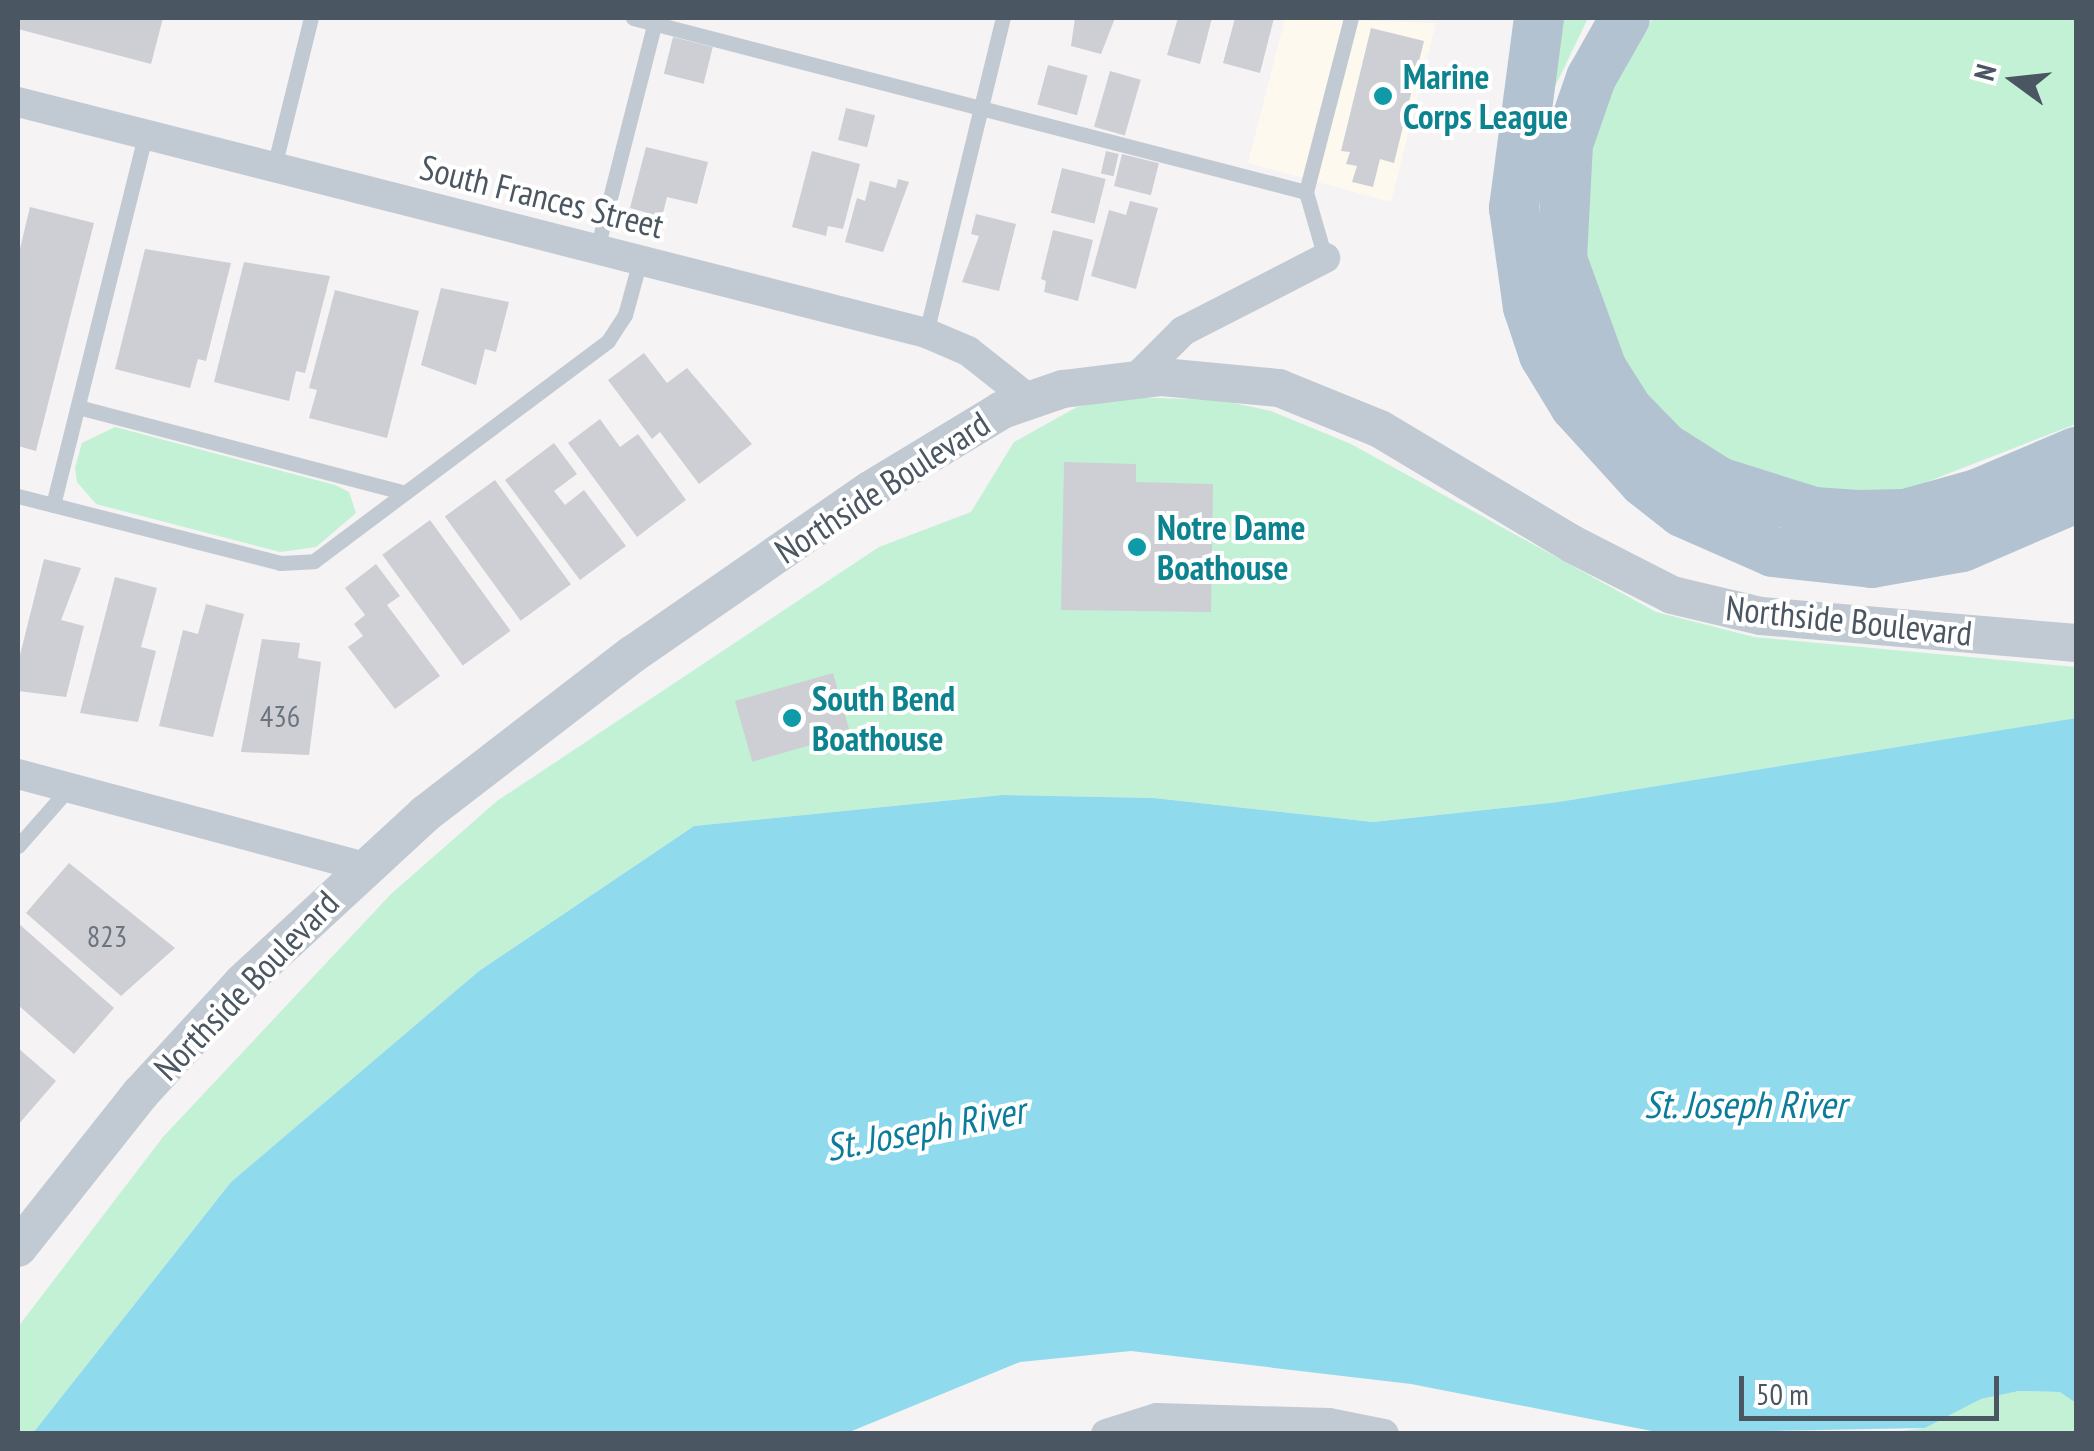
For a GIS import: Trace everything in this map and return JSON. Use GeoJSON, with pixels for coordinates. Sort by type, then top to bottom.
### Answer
{"type":"FeatureCollection","features":[{"type":"Feature","properties":{"kind":"main road"},"geometry":{"type":"LineString","coordinates":[[1539,18],[1514,208],[1528,307],[1544,355],[1575,406],[1644,482],[1682,512],[1773,552],[1872,563],[1962,547],[2076,498]]}},
{"type":"Feature","properties":{"kind":"main road"},"geometry":{"type":"LineString","coordinates":[[1625,18],[1592,78],[1568,144],[1562,259],[1602,370],[1664,447],[1734,488],[1814,512],[1858,515],[1905,514],[1977,494],[2076,452]]}},
{"type":"Feature","properties":{"kind":"street","name":"South Frances Street"},"geometry":{"type":"LineString","coordinates":[[18,102],[926,332],[968,351],[1030,400]]}},
{"type":"Feature","properties":{"kind":"street"},"geometry":{"type":"LineString","coordinates":[[1136,378],[1183,331],[1325,258]]}},
{"type":"Feature","properties":{"kind":"street","name":"Northside Boulevard"},"geometry":{"type":"LineString","coordinates":[[18,1248],[141,1093],[362,866],[528,730],[713,596],[952,438],[1030,400],[1136,378],[1279,388],[1330,406],[1672,595],[1761,616],[2076,643]]}},
{"type":"Feature","properties":{"kind":"street"},"geometry":{"type":"LineString","coordinates":[[18,774],[362,866]]}},
{"type":"Feature","properties":{"kind":"street"},"geometry":{"type":"LineString","coordinates":[[1109,1433],[1157,1418],[1329,1423],[1384,1434]]}},
{"type":"Feature","properties":{"kind":"lane"},"geometry":{"type":"LineString","coordinates":[[274,168],[311,18]]}},
{"type":"Feature","properties":{"kind":"lane"},"geometry":{"type":"LineString","coordinates":[[633,18],[656,20],[1306,192]]}},
{"type":"Feature","properties":{"kind":"lane"},"geometry":{"type":"LineString","coordinates":[[926,332],[1002,18]]}},
{"type":"Feature","properties":{"kind":"lane"},"geometry":{"type":"LineString","coordinates":[[1325,258],[1306,192],[1350,18]]}},
{"type":"Feature","properties":{"kind":"lane"},"geometry":{"type":"LineString","coordinates":[[597,248],[656,20]]}},
{"type":"Feature","properties":{"kind":"lane"},"geometry":{"type":"LineString","coordinates":[[54,506],[145,134]]}},
{"type":"Feature","properties":{"kind":"lane"},"geometry":{"type":"LineString","coordinates":[[18,496],[300,565],[335,548],[608,341],[625,314],[640,260]]}},
{"type":"Feature","properties":{"kind":"lane"},"geometry":{"type":"LineString","coordinates":[[78,407],[405,494]]}},
{"type":"Feature","properties":{"kind":"lane"},"geometry":{"type":"LineString","coordinates":[[18,846],[69,788]]}},
{"type":"Feature","properties":{"kind":"shaded area"},"geometry":{"type":"Polygon","coordinates":[[[1285,18],[1436,23],[1391,202],[1248,163],[1285,18]]]}},
{"type":"Feature","properties":{"kind":"green space"},"geometry":{"type":"Polygon","coordinates":[[[1554,18],[1588,18],[1549,99],[1554,18]]]}},
{"type":"Feature","properties":{"kind":"green space"},"geometry":{"type":"Polygon","coordinates":[[[1653,18],[2076,18],[2076,424],[1901,492],[1846,496],[1717,459],[1655,408],[1611,344],[1577,226],[1584,161],[1608,85],[1653,18]]]}},
{"type":"Feature","properties":{"kind":"green space"},"geometry":{"type":"Polygon","coordinates":[[[1122,397],[1220,400],[1271,411],[1351,444],[1656,612],[1754,637],[2076,667],[2076,718],[1558,802],[1373,822],[1154,798],[1002,795],[694,826],[479,971],[231,1182],[33,1433],[18,1434],[18,1327],[163,1137],[391,894],[497,801],[879,547],[971,512],[1014,442],[1077,407],[1122,397]]]}},
{"type":"Feature","properties":{"kind":"green space"},"geometry":{"type":"Polygon","coordinates":[[[115,427],[335,485],[349,492],[356,513],[316,547],[280,552],[96,504],[77,482],[75,468],[82,443],[115,427]]]}},
{"type":"Feature","properties":{"kind":"green space"},"geometry":{"type":"Polygon","coordinates":[[[2019,1391],[2061,1392],[2076,1403],[2076,1433],[1875,1434],[1925,1428],[1981,1399],[2019,1391]]]}},
{"type":"Feature","properties":{"kind":"water","name":"St. Joseph River"},"geometry":{"type":"Polygon","coordinates":[[[2076,718],[2076,1403],[2060,1392],[2019,1391],[1981,1399],[1925,1428],[1662,1433],[1411,1384],[1131,1351],[1020,1362],[847,1433],[33,1433],[231,1182],[479,971],[694,826],[1002,795],[1154,798],[1373,822],[1558,802],[2076,718]]]}},
{"type":"Feature","properties":{"kind":"building"},"geometry":{"type":"Polygon","coordinates":[[[18,18],[163,18],[151,64],[18,29],[18,18]]]}},
{"type":"Feature","properties":{"kind":"building"},"geometry":{"type":"Polygon","coordinates":[[[1075,18],[1115,18],[1101,54],[1071,46],[1075,18]]]}},
{"type":"Feature","properties":{"kind":"building"},"geometry":{"type":"Polygon","coordinates":[[[1178,18],[1212,18],[1200,64],[1167,55],[1178,18]]]}},
{"type":"Feature","properties":{"kind":"building"},"geometry":{"type":"Polygon","coordinates":[[[1235,18],[1274,18],[1260,73],[1223,63],[1235,18]]]}},
{"type":"Feature","properties":{"kind":"building","name":"Marine Corps League"},"geometry":{"type":"Polygon","coordinates":[[[1371,28],[1424,41],[1394,163],[1380,159],[1373,187],[1352,182],[1357,166],[1346,164],[1350,152],[1341,151],[1371,28]]]}},
{"type":"Feature","properties":{"kind":"building"},"geometry":{"type":"Polygon","coordinates":[[[673,37],[713,47],[704,84],[664,74],[673,37]]]}},
{"type":"Feature","properties":{"kind":"building"},"geometry":{"type":"Polygon","coordinates":[[[1048,65],[1088,76],[1077,115],[1037,105],[1048,65]]]}},
{"type":"Feature","properties":{"kind":"building"},"geometry":{"type":"Polygon","coordinates":[[[1110,71],[1141,80],[1125,136],[1094,127],[1110,71]]]}},
{"type":"Feature","properties":{"kind":"building"},"geometry":{"type":"Polygon","coordinates":[[[846,108],[875,115],[867,147],[838,140],[846,108]]]}},
{"type":"Feature","properties":{"kind":"building"},"geometry":{"type":"Polygon","coordinates":[[[646,147],[708,162],[697,204],[667,197],[662,217],[630,208],[646,147]]]}},
{"type":"Feature","properties":{"kind":"building"},"geometry":{"type":"Polygon","coordinates":[[[812,151],[860,164],[843,229],[828,226],[826,236],[792,227],[812,151]]]}},
{"type":"Feature","properties":{"kind":"building"},"geometry":{"type":"Polygon","coordinates":[[[1106,151],[1119,154],[1113,176],[1101,173],[1106,151]]]}},
{"type":"Feature","properties":{"kind":"building"},"geometry":{"type":"Polygon","coordinates":[[[1122,154],[1159,163],[1151,195],[1114,186],[1122,154]]]}},
{"type":"Feature","properties":{"kind":"building"},"geometry":{"type":"Polygon","coordinates":[[[1062,168],[1106,179],[1095,224],[1051,213],[1062,168]]]}},
{"type":"Feature","properties":{"kind":"building"},"geometry":{"type":"Polygon","coordinates":[[[898,179],[909,182],[883,252],[845,242],[857,198],[865,201],[870,181],[896,188],[898,179]]]}},
{"type":"Feature","properties":{"kind":"building"},"geometry":{"type":"Polygon","coordinates":[[[1130,201],[1158,208],[1136,289],[1091,276],[1109,210],[1126,215],[1130,201]]]}},
{"type":"Feature","properties":{"kind":"building"},"geometry":{"type":"Polygon","coordinates":[[[30,207],[94,223],[36,451],[18,446],[18,257],[30,207]]]}},
{"type":"Feature","properties":{"kind":"building"},"geometry":{"type":"Polygon","coordinates":[[[976,214],[1016,224],[999,291],[962,282],[979,236],[971,234],[976,214]]]}},
{"type":"Feature","properties":{"kind":"building"},"geometry":{"type":"Polygon","coordinates":[[[1053,230],[1093,240],[1078,301],[1044,292],[1046,281],[1041,279],[1053,230]]]}},
{"type":"Feature","properties":{"kind":"building"},"geometry":{"type":"Polygon","coordinates":[[[145,249],[231,263],[206,361],[198,359],[190,388],[115,369],[145,249]]]}},
{"type":"Feature","properties":{"kind":"building"},"geometry":{"type":"Polygon","coordinates":[[[244,262],[330,276],[305,373],[296,371],[289,401],[214,382],[244,262]]]}},
{"type":"Feature","properties":{"kind":"building"},"geometry":{"type":"Polygon","coordinates":[[[441,288],[509,302],[496,352],[485,349],[476,385],[421,365],[441,288]]]}},
{"type":"Feature","properties":{"kind":"building"},"geometry":{"type":"Polygon","coordinates":[[[335,290],[419,311],[387,438],[309,418],[317,390],[309,388],[335,290]]]}},
{"type":"Feature","properties":{"kind":"building"},"geometry":{"type":"Polygon","coordinates":[[[644,353],[667,383],[687,368],[752,444],[699,484],[660,432],[652,439],[608,380],[644,353]]]}},
{"type":"Feature","properties":{"kind":"building"},"geometry":{"type":"Polygon","coordinates":[[[600,419],[620,447],[638,434],[686,500],[637,537],[568,443],[600,419]]]}},
{"type":"Feature","properties":{"kind":"building"},"geometry":{"type":"Polygon","coordinates":[[[554,443],[577,474],[554,491],[565,505],[584,490],[626,546],[580,580],[505,480],[554,443]]]}},
{"type":"Feature","properties":{"kind":"building","name":"Notre Dame Boathouse"},"geometry":{"type":"Polygon","coordinates":[[[1064,462],[1136,464],[1136,482],[1213,484],[1211,612],[1061,610],[1064,462]]]}},
{"type":"Feature","properties":{"kind":"building"},"geometry":{"type":"Polygon","coordinates":[[[495,480],[571,584],[521,621],[445,516],[495,480]]]}},
{"type":"Feature","properties":{"kind":"building"},"geometry":{"type":"Polygon","coordinates":[[[430,520],[511,631],[463,666],[382,555],[430,520]]]}},
{"type":"Feature","properties":{"kind":"building"},"geometry":{"type":"Polygon","coordinates":[[[44,559],[81,568],[61,620],[84,626],[66,697],[18,691],[18,663],[44,559]]]}},
{"type":"Feature","properties":{"kind":"building"},"geometry":{"type":"Polygon","coordinates":[[[376,564],[400,596],[387,605],[440,676],[395,709],[348,647],[363,636],[354,624],[365,615],[345,588],[376,564]]]}},
{"type":"Feature","properties":{"kind":"building"},"geometry":{"type":"Polygon","coordinates":[[[115,577],[157,588],[141,647],[156,651],[138,722],[80,713],[115,577]]]}},
{"type":"Feature","properties":{"kind":"building"},"geometry":{"type":"Polygon","coordinates":[[[206,604],[244,614],[213,737],[159,726],[183,630],[198,634],[206,604]]]}},
{"type":"Feature","properties":{"kind":"building"},"geometry":{"type":"Polygon","coordinates":[[[262,639],[300,643],[298,658],[321,662],[309,755],[241,752],[262,639]]]}},
{"type":"Feature","properties":{"kind":"building","name":"South Bend Boathouse"},"geometry":{"type":"Polygon","coordinates":[[[833,673],[850,734],[752,762],[735,701],[833,673]]]}},
{"type":"Feature","properties":{"kind":"building"},"geometry":{"type":"Polygon","coordinates":[[[69,863],[175,948],[121,996],[26,913],[69,863]]]}},
{"type":"Feature","properties":{"kind":"building"},"geometry":{"type":"Polygon","coordinates":[[[18,923],[114,1008],[74,1054],[18,1005],[18,923]]]}},
{"type":"Feature","properties":{"kind":"building"},"geometry":{"type":"Polygon","coordinates":[[[18,1048],[56,1081],[18,1125],[18,1048]]]}},
{"type":"Feature","properties":{"kind":"place","name":"Marine Corps League"},"geometry":{"type":"Point","coordinates":[1383,96]}},
{"type":"Feature","properties":{"kind":"place","name":"Notre Dame Boathouse"},"geometry":{"type":"Point","coordinates":[1137,547]}},
{"type":"Feature","properties":{"kind":"place","name":"South Bend Boathouse"},"geometry":{"type":"Point","coordinates":[792,718]}}]}
